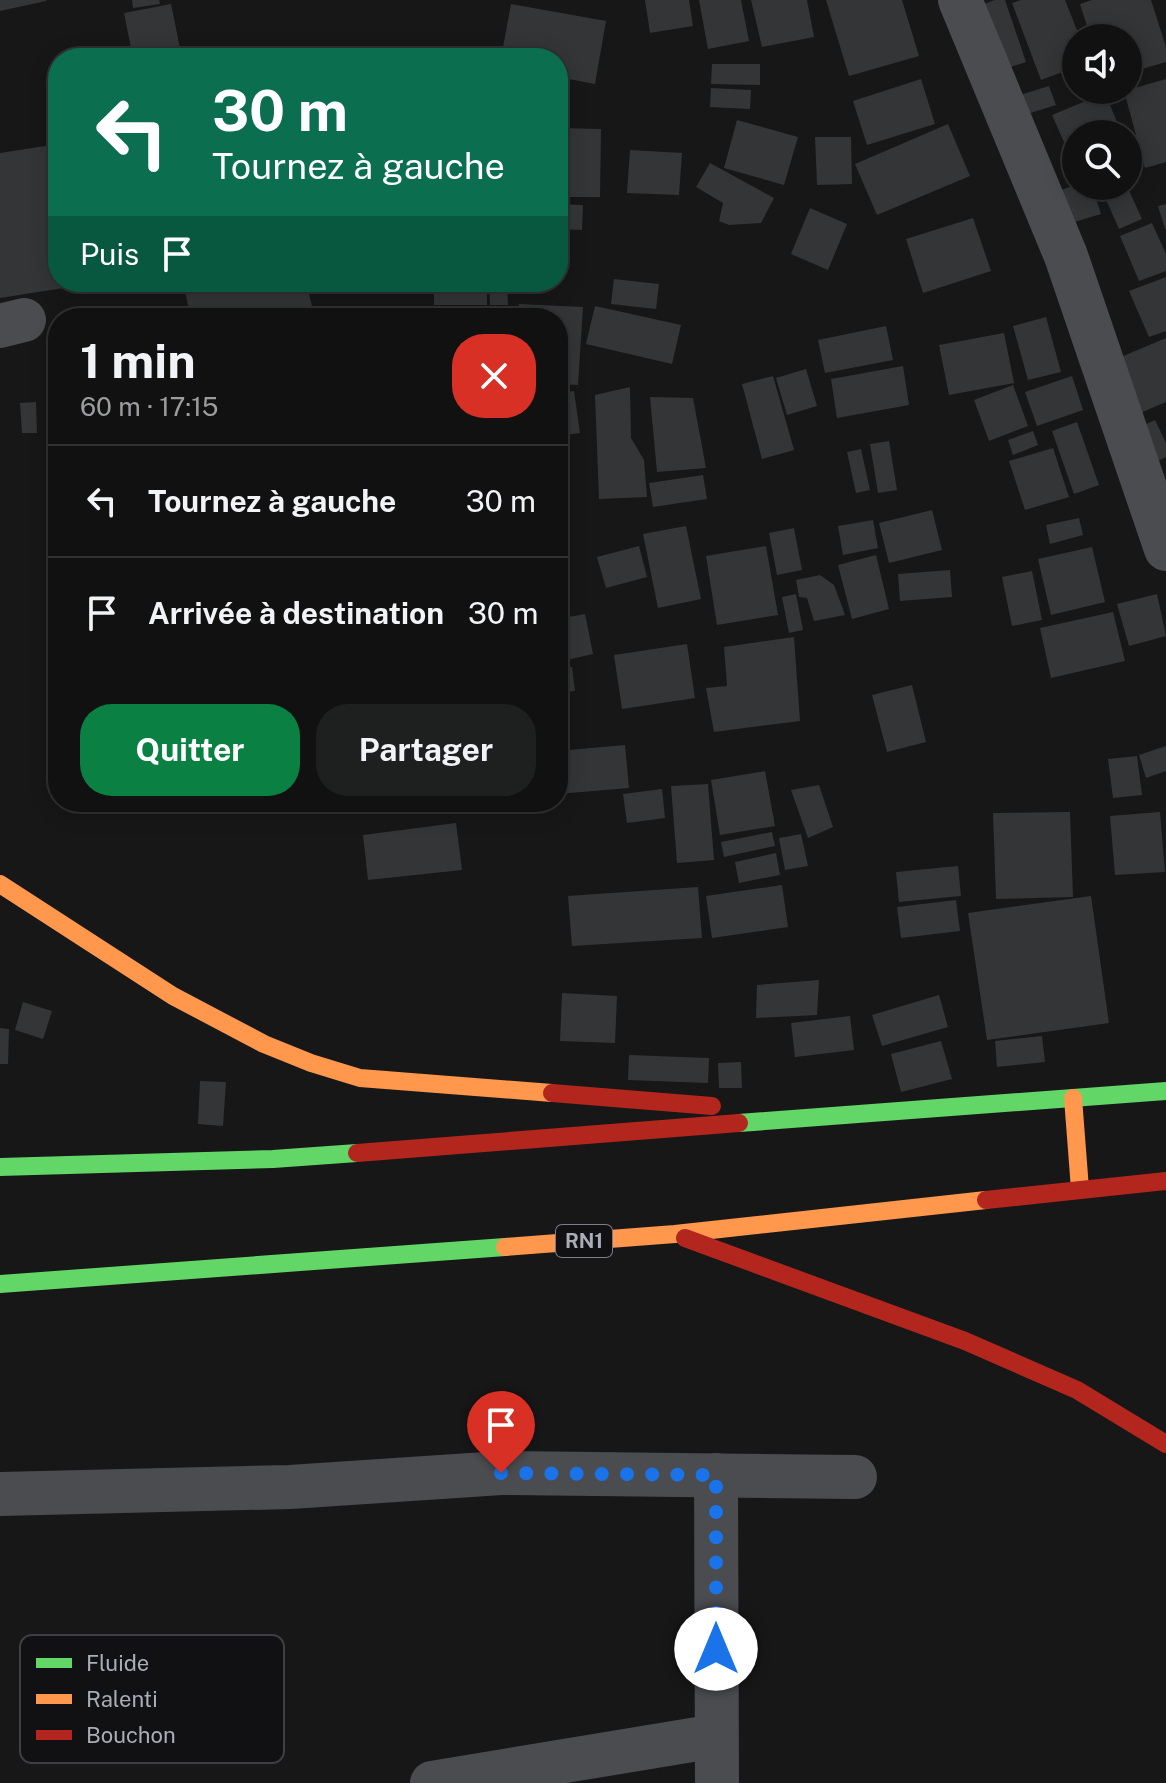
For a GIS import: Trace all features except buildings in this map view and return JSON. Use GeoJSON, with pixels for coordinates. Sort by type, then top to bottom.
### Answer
{"type":"FeatureCollection","features":[{"type":"Feature","properties":{"kind":"highway"},"geometry":{"type":"LineString","coordinates":[[0,884],[168,991],[282,1053],[321,1068],[360,1078],[858,1117]]}},
{"type":"Feature","properties":{"kind":"highway"},"geometry":{"type":"LineString","coordinates":[[0,1167],[273,1159],[858,1117],[1166,1091]]}},
{"type":"Feature","properties":{"kind":"highway"},"geometry":{"type":"LineString","coordinates":[[1073,1098],[1080,1189]]}},
{"type":"Feature","properties":{"kind":"highway","name":"RN1"},"geometry":{"type":"LineString","coordinates":[[0,1284],[675,1234],[1166,1181]]}},
{"type":"Feature","properties":{"kind":"highway"},"geometry":{"type":"LineString","coordinates":[[675,1234],[965,1341],[1077,1390],[1166,1444]]}},
{"type":"Feature","properties":{"kind":"street"},"geometry":{"type":"LineString","coordinates":[[960,0],[1066,256],[1166,549]]}},
{"type":"Feature","properties":{"kind":"street"},"geometry":{"type":"LineString","coordinates":[[0,1494],[290,1487],[501,1473],[855,1477]]}},
{"type":"Feature","properties":{"kind":"street"},"geometry":{"type":"LineString","coordinates":[[716,1475],[717,1783]]}},
{"type":"Feature","properties":{"kind":"street"},"geometry":{"type":"LineString","coordinates":[[432,1783],[716,1736]]}},
{"type":"Feature","properties":{"kind":"traffic: fast"},"geometry":{"type":"LineString","coordinates":[[739,1123],[1166,1091]]}},
{"type":"Feature","properties":{"kind":"traffic: fast"},"geometry":{"type":"LineString","coordinates":[[0,1167],[273,1159],[357,1153]]}},
{"type":"Feature","properties":{"kind":"traffic: fast"},"geometry":{"type":"LineString","coordinates":[[0,1284],[505,1247]]}},
{"type":"Feature","properties":{"kind":"traffic: slow"},"geometry":{"type":"LineString","coordinates":[[0,884],[173,996],[264,1044],[311,1063],[360,1078],[552,1093]]}},
{"type":"Feature","properties":{"kind":"traffic: slow"},"geometry":{"type":"LineString","coordinates":[[1073,1098],[1080,1189]]}},
{"type":"Feature","properties":{"kind":"traffic: slow"},"geometry":{"type":"LineString","coordinates":[[505,1247],[675,1234],[986,1200]]}},
{"type":"Feature","properties":{"kind":"traffic: jam"},"geometry":{"type":"LineString","coordinates":[[552,1093],[712,1106]]}},
{"type":"Feature","properties":{"kind":"traffic: jam"},"geometry":{"type":"LineString","coordinates":[[357,1153],[739,1123]]}},
{"type":"Feature","properties":{"kind":"traffic: jam"},"geometry":{"type":"LineString","coordinates":[[986,1200],[1166,1181]]}},
{"type":"Feature","properties":{"kind":"traffic: jam"},"geometry":{"type":"LineString","coordinates":[[685,1238],[965,1341],[1077,1390],[1166,1444]]}},
{"type":"Feature","properties":{"kind":"route"},"geometry":{"type":"LineString","coordinates":[[501,1473],[716,1475],[716,1649]]}}]}
